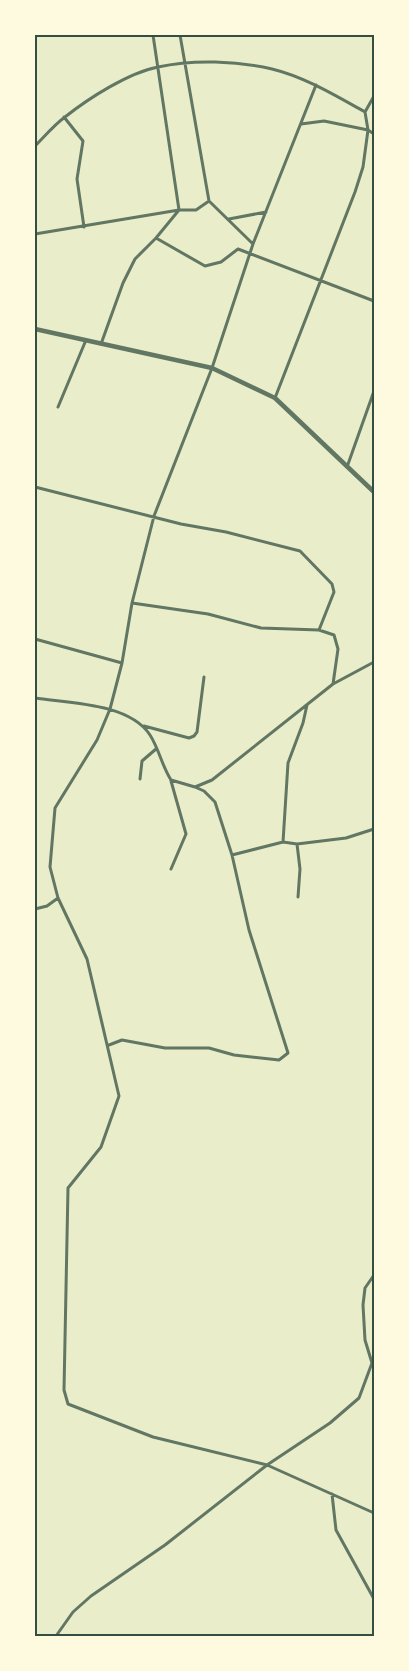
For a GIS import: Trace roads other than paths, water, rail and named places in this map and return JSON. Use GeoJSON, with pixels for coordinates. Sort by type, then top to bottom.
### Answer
{"type":"FeatureCollection","features":[{"type":"Feature","properties":{"kind":"street"},"geometry":{"type":"LineString","coordinates":[[101,344],[123,283],[135,258],[156,238],[179,210],[153,35]]}},
{"type":"Feature","properties":{"kind":"street"},"geometry":{"type":"LineString","coordinates":[[180,35],[209,201],[253,244]]}},
{"type":"Feature","properties":{"kind":"street"},"geometry":{"type":"LineString","coordinates":[[35,146],[64,117],[116,84],[158,67],[185,64],[231,63],[273,69],[316,86],[365,112]]}},
{"type":"Feature","properties":{"kind":"street"},"geometry":{"type":"LineString","coordinates":[[316,86],[253,244],[212,368],[154,516],[132,603],[122,663],[110,709],[96,740],[55,808],[50,867],[58,898],[88,959],[119,1096],[101,1147],[68,1188],[64,1390],[68,1404],[153,1437],[267,1465],[374,1513]]}},
{"type":"Feature","properties":{"kind":"street"},"geometry":{"type":"LineString","coordinates":[[275,398],[358,184],[363,167],[368,130],[365,112],[374,96]]}},
{"type":"Feature","properties":{"kind":"street"},"geometry":{"type":"LineString","coordinates":[[64,117],[83,141],[77,179],[84,227]]}},
{"type":"Feature","properties":{"kind":"street"},"geometry":{"type":"LineString","coordinates":[[301,124],[324,121],[368,130],[374,134]]}},
{"type":"Feature","properties":{"kind":"street"},"geometry":{"type":"LineString","coordinates":[[35,234],[179,210],[196,210],[209,201]]}},
{"type":"Feature","properties":{"kind":"street"},"geometry":{"type":"LineString","coordinates":[[228,220],[266,212]]}},
{"type":"Feature","properties":{"kind":"street"},"geometry":{"type":"LineString","coordinates":[[156,238],[205,266],[221,262],[238,249],[319,282],[374,301]]}},
{"type":"Feature","properties":{"kind":"street"},"geometry":{"type":"LineString","coordinates":[[35,329],[212,368],[275,398],[374,492]]}},
{"type":"Feature","properties":{"kind":"street"},"geometry":{"type":"LineString","coordinates":[[58,407],[86,340]]}},
{"type":"Feature","properties":{"kind":"street"},"geometry":{"type":"LineString","coordinates":[[347,466],[374,391]]}},
{"type":"Feature","properties":{"kind":"street"},"geometry":{"type":"LineString","coordinates":[[35,487],[181,524],[226,532],[300,551],[332,584],[334,592],[319,630]]}},
{"type":"Feature","properties":{"kind":"street"},"geometry":{"type":"LineString","coordinates":[[132,603],[208,614],[261,628],[319,630],[334,635],[338,649],[332,684]]}},
{"type":"Feature","properties":{"kind":"street"},"geometry":{"type":"LineString","coordinates":[[35,640],[122,663]]}},
{"type":"Feature","properties":{"kind":"street"},"geometry":{"type":"LineString","coordinates":[[195,787],[212,780],[332,684],[374,662]]}},
{"type":"Feature","properties":{"kind":"street"},"geometry":{"type":"LineString","coordinates":[[35,698],[110,709],[143,726],[189,738],[197,732],[204,677]]}},
{"type":"Feature","properties":{"kind":"street"},"geometry":{"type":"LineString","coordinates":[[283,842],[288,763],[303,723],[307,705]]}},
{"type":"Feature","properties":{"kind":"street"},"geometry":{"type":"LineString","coordinates":[[143,726],[151,736],[171,780],[186,834],[170,869]]}},
{"type":"Feature","properties":{"kind":"street"},"geometry":{"type":"LineString","coordinates":[[140,779],[142,761],[156,750]]}},
{"type":"Feature","properties":{"kind":"street"},"geometry":{"type":"LineString","coordinates":[[108,1045],[122,1040],[165,1048],[209,1048],[234,1055],[279,1060],[288,1053],[249,930],[232,855],[215,802],[204,791],[171,780]]}},
{"type":"Feature","properties":{"kind":"street"},"geometry":{"type":"LineString","coordinates":[[232,855],[283,842],[297,844],[346,838],[374,829]]}},
{"type":"Feature","properties":{"kind":"street"},"geometry":{"type":"LineString","coordinates":[[297,844],[300,869],[298,897]]}},
{"type":"Feature","properties":{"kind":"street"},"geometry":{"type":"LineString","coordinates":[[35,909],[48,906],[58,898]]}},
{"type":"Feature","properties":{"kind":"street"},"geometry":{"type":"LineString","coordinates":[[56,1636],[73,1612],[90,1596],[165,1545],[267,1465],[330,1423],[359,1398],[373,1362],[364,1340],[363,1305],[365,1288],[374,1275]]}},
{"type":"Feature","properties":{"kind":"street"},"geometry":{"type":"LineString","coordinates":[[332,1494],[336,1530],[374,1599]]}}]}
